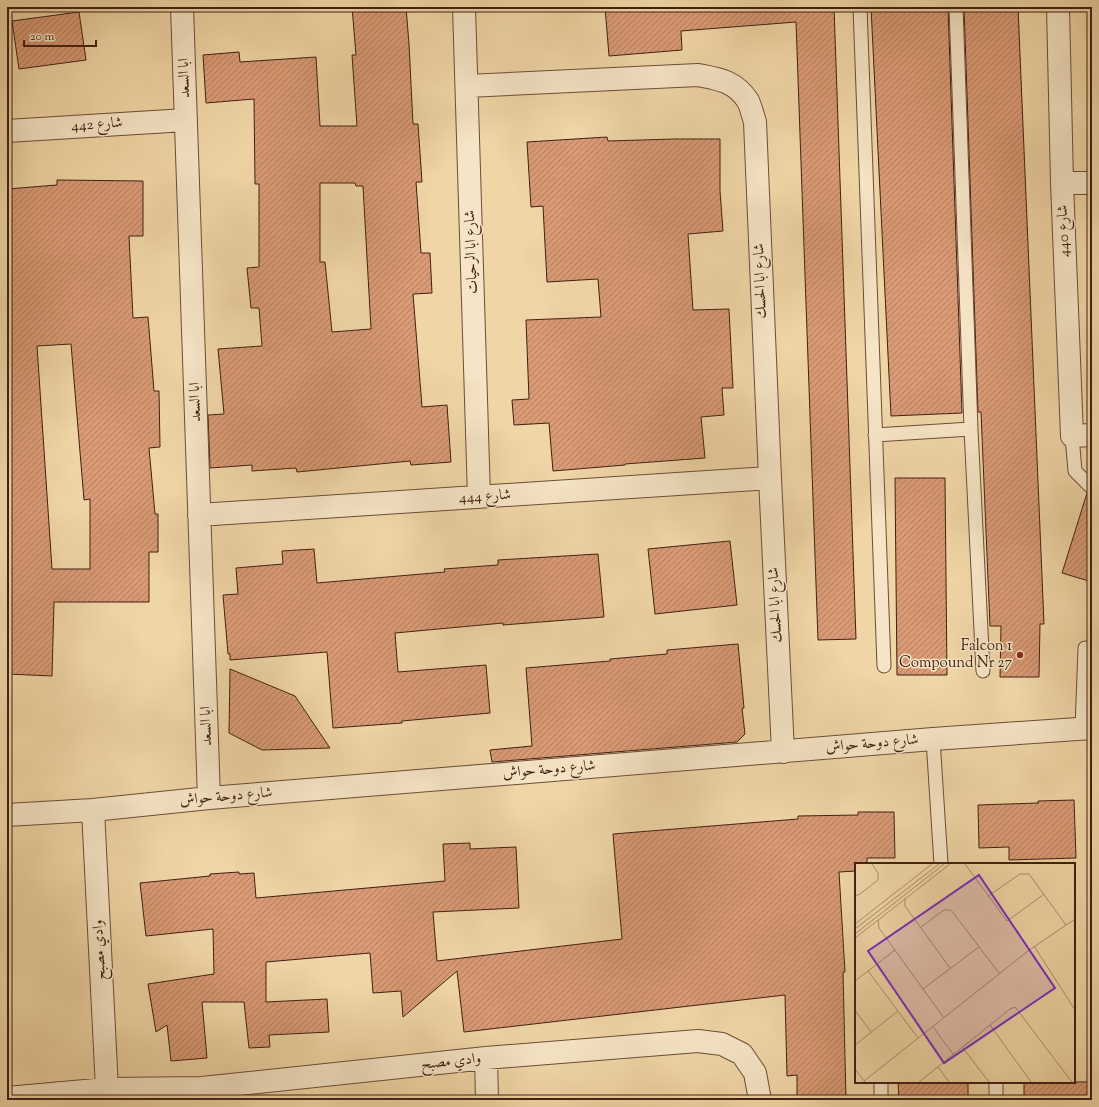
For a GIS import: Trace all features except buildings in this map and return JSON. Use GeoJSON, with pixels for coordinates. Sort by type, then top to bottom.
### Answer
{"type":"FeatureCollection","features":[{"type":"Feature","properties":{"kind":"street","name":"ابا السعد"},"geometry":{"type":"LineString","coordinates":[[182,7],[209,798]]}},
{"type":"Feature","properties":{"kind":"street","name":"شارع ابا الرحيات"},"geometry":{"type":"LineString","coordinates":[[464,7],[479,497]]}},
{"type":"Feature","properties":{"kind":"street","name":"شارع 440"},"geometry":{"type":"LineString","coordinates":[[1058,7],[1062,183],[1082,435]]}},
{"type":"Feature","properties":{"kind":"street","name":"شارع ابا الحسك"},"geometry":{"type":"LineString","coordinates":[[467,86],[698,75],[720,79],[736,87],[748,102],[755,122],[770,478],[784,752]]}},
{"type":"Feature","properties":{"kind":"street","name":"شارع 442"},"geometry":{"type":"LineString","coordinates":[[7,131],[186,120]]}},
{"type":"Feature","properties":{"kind":"street"},"geometry":{"type":"LineString","coordinates":[[1062,183],[1092,183]]}},
{"type":"Feature","properties":{"kind":"street","name":"شارع 444"},"geometry":{"type":"LineString","coordinates":[[199,515],[770,478]]}},
{"type":"Feature","properties":{"kind":"street","name":"شارع دوحة حواش"},"geometry":{"type":"LineString","coordinates":[[7,815],[93,810],[209,798],[933,739],[1087,728]]}},
{"type":"Feature","properties":{"kind":"street","name":"وادي مصبح"},"geometry":{"type":"LineString","coordinates":[[93,810],[107,1089]]}},
{"type":"Feature","properties":{"kind":"street","name":"وادي مصبح"},"geometry":{"type":"LineString","coordinates":[[7,1098],[107,1089],[202,1094],[486,1058],[698,1041],[722,1044],[742,1054],[755,1073],[760,1100]]}},
{"type":"Feature","properties":{"kind":"street"},"geometry":{"type":"LineString","coordinates":[[486,1058],[487,1100]]}},
{"type":"Feature","properties":{"kind":"lane"},"geometry":{"type":"LineString","coordinates":[[860,7],[884,666]]}},
{"type":"Feature","properties":{"kind":"lane"},"geometry":{"type":"LineString","coordinates":[[956,7],[971,429],[983,671]]}},
{"type":"Feature","properties":{"kind":"lane"},"geometry":{"type":"LineString","coordinates":[[875,435],[971,429]]}},
{"type":"Feature","properties":{"kind":"lane"},"geometry":{"type":"LineString","coordinates":[[1082,435],[1075,471],[1090,486],[1092,486]]}},
{"type":"Feature","properties":{"kind":"lane"},"geometry":{"type":"LineString","coordinates":[[1087,728],[1085,648],[1092,648]]}},
{"type":"Feature","properties":{"kind":"lane"},"geometry":{"type":"LineString","coordinates":[[933,739],[941,863]]}},
{"type":"Feature","properties":{"kind":"lane"},"geometry":{"type":"LineString","coordinates":[[881,1083],[881,1100]]}},
{"type":"Feature","properties":{"kind":"lane"},"geometry":{"type":"LineString","coordinates":[[996,1083],[996,1100]]}},
{"type":"Feature","properties":{"kind":"place","name":"Falcon 1 Compound Nr 27"},"geometry":{"type":"Point","coordinates":[1020,655]}}]}
